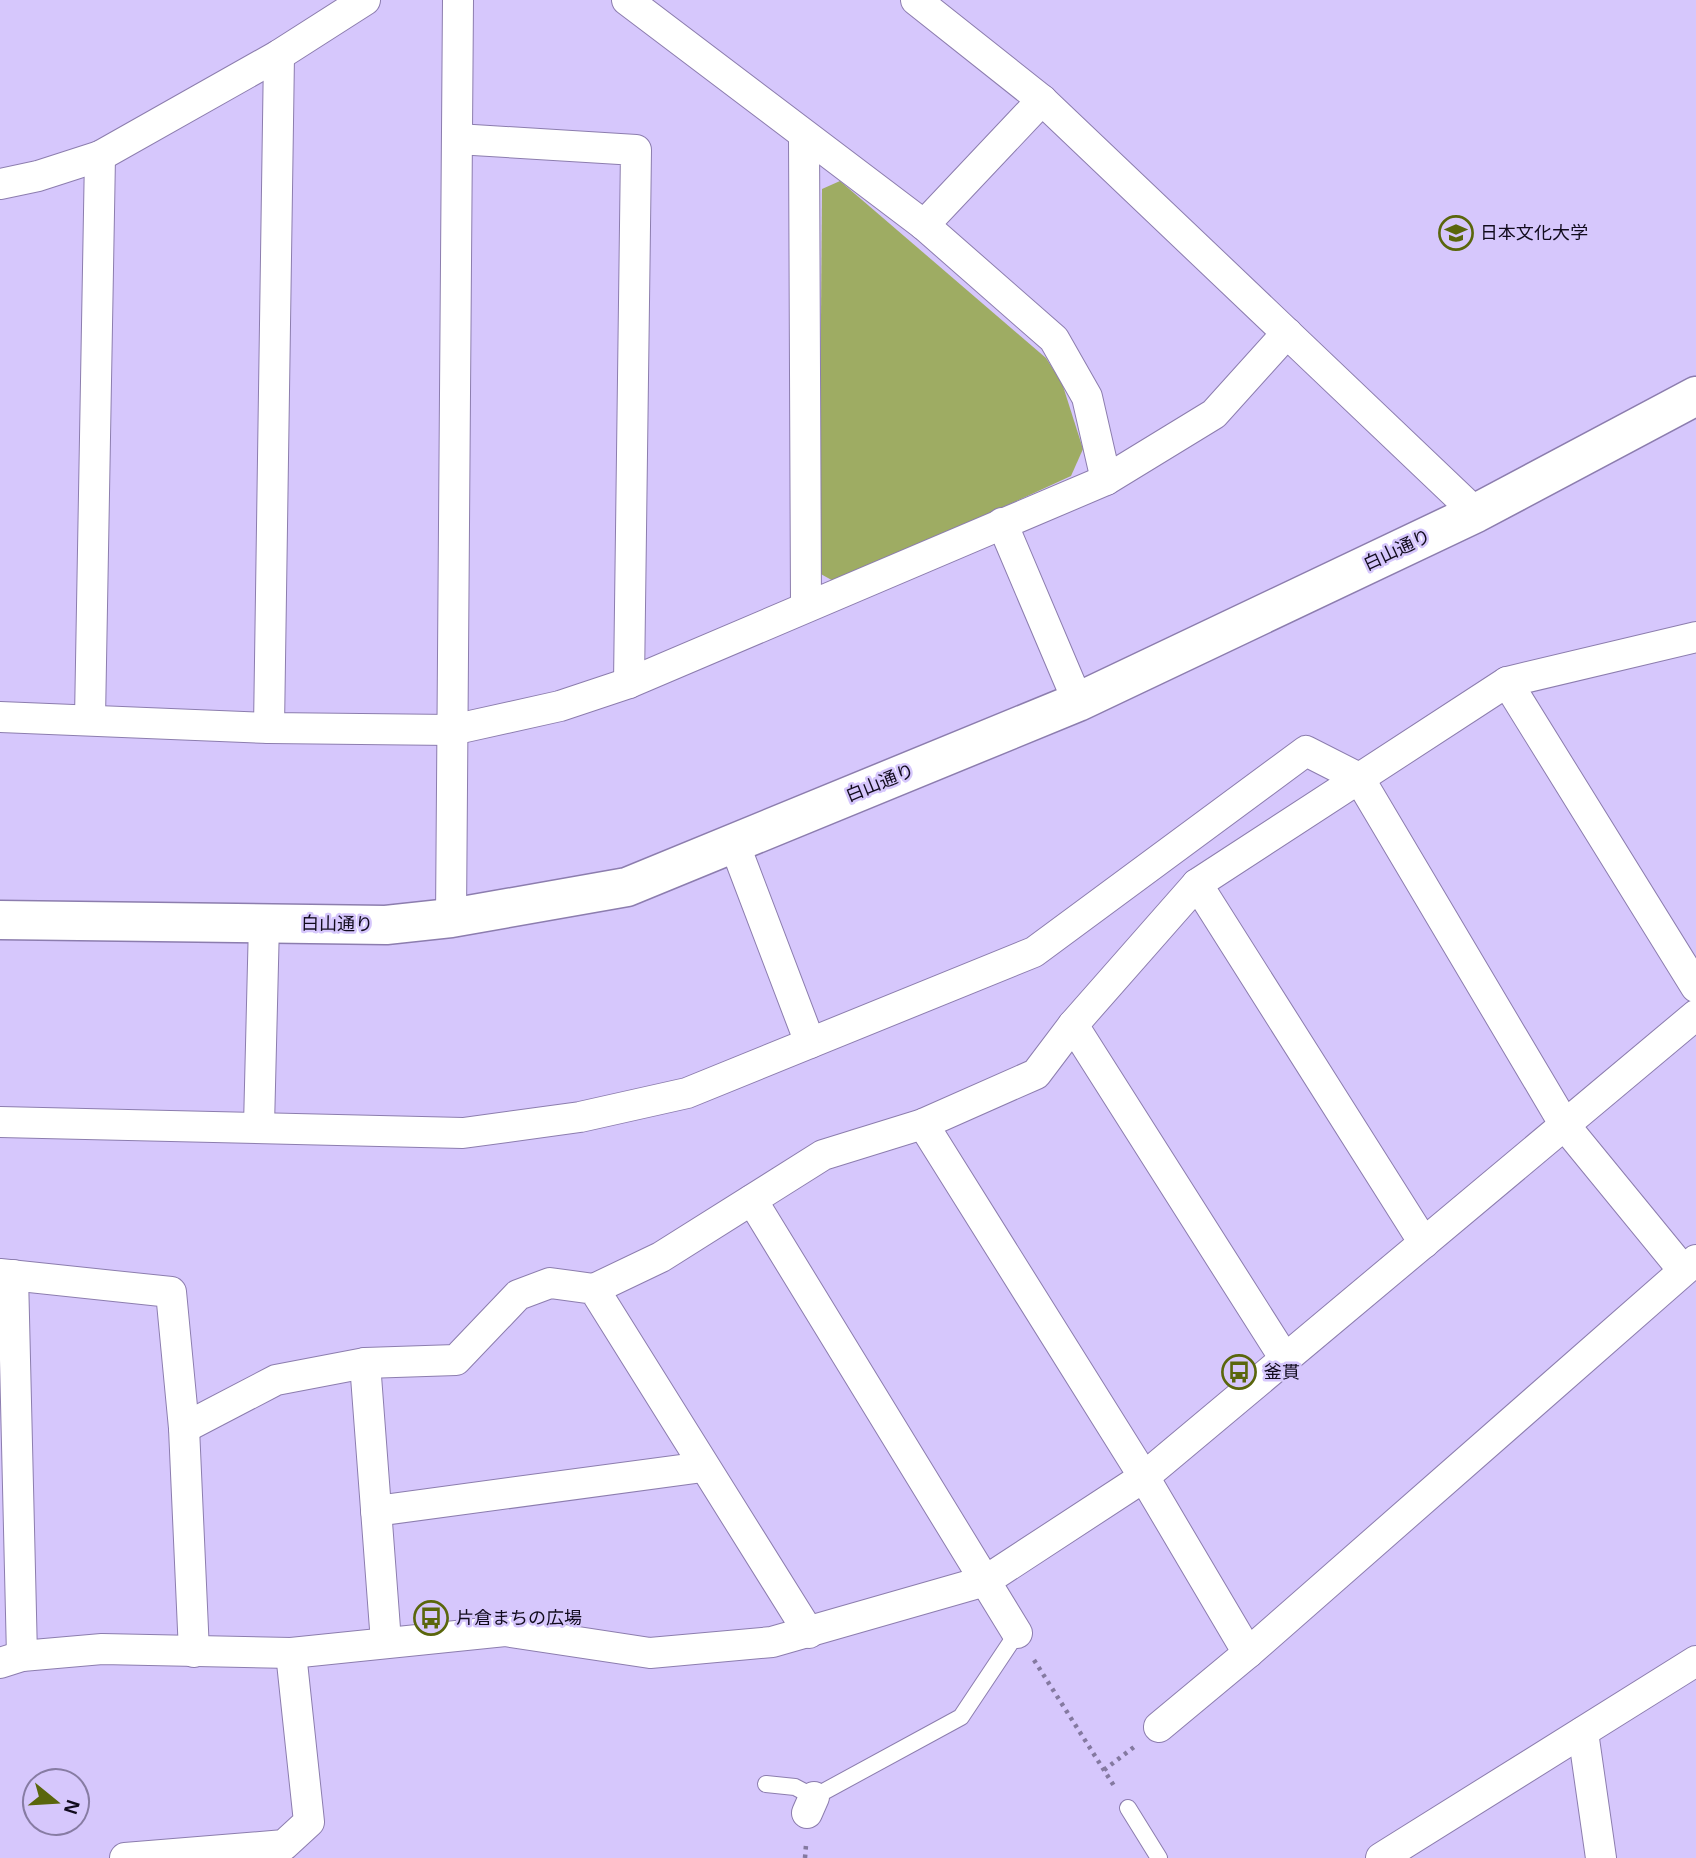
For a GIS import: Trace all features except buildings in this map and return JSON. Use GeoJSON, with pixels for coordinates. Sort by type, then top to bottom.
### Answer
{"type":"FeatureCollection","features":[{"type":"Feature","properties":{"kind":"street"},"geometry":{"type":"LineString","coordinates":[[451,918],[458,0]]}},
{"type":"Feature","properties":{"kind":"street"},"geometry":{"type":"LineString","coordinates":[[626,0],[923,225],[1054,340],[1087,397],[1106,481]]}},
{"type":"Feature","properties":{"kind":"street"},"geometry":{"type":"LineString","coordinates":[[916,0],[1042,100],[1476,513]]}},
{"type":"Feature","properties":{"kind":"street"},"geometry":{"type":"LineString","coordinates":[[0,184],[38,176],[100,156],[279,55],[358,2]]}},
{"type":"Feature","properties":{"kind":"street"},"geometry":{"type":"LineString","coordinates":[[269,728],[279,55]]}},
{"type":"Feature","properties":{"kind":"street"},"geometry":{"type":"LineString","coordinates":[[923,225],[1042,100]]}},
{"type":"Feature","properties":{"kind":"street"},"geometry":{"type":"LineString","coordinates":[[804,136],[806,607]]}},
{"type":"Feature","properties":{"kind":"street"},"geometry":{"type":"LineString","coordinates":[[457,139],[636,150],[629,683]]}},
{"type":"Feature","properties":{"kind":"street"},"geometry":{"type":"LineString","coordinates":[[90,719],[100,156]]}},
{"type":"Feature","properties":{"kind":"street"},"geometry":{"type":"LineString","coordinates":[[0,717],[269,728],[452,730],[560,706],[629,683],[1106,481],[1214,414],[1287,333]]}},
{"type":"Feature","properties":{"kind":"street","name":"白山通り"},"geometry":{"type":"LineString","coordinates":[[0,920],[386,925],[451,918],[626,887],[1078,702],[1476,513],[1696,396]]}},
{"type":"Feature","properties":{"kind":"street"},"geometry":{"type":"LineString","coordinates":[[1002,523],[1078,702]]}},
{"type":"Feature","properties":{"kind":"street"},"geometry":{"type":"LineString","coordinates":[[184,1428],[276,1380],[365,1363],[456,1360],[518,1295],[550,1283],[594,1289],[661,1257],[823,1155],[923,1124],[1036,1074],[1073,1025],[1197,884],[1507,682],[1694,641]]}},
{"type":"Feature","properties":{"kind":"street"},"geometry":{"type":"LineString","coordinates":[[1507,682],[1696,987]]}},
{"type":"Feature","properties":{"kind":"street"},"geometry":{"type":"LineString","coordinates":[[0,1122],[259,1126],[463,1133],[580,1117],[687,1093],[1034,952],[1306,751],[1359,778],[1566,1127],[1690,1265],[1248,1653],[1159,1727]]}},
{"type":"Feature","properties":{"kind":"street"},"geometry":{"type":"LineString","coordinates":[[734,844],[810,1043]]}},
{"type":"Feature","properties":{"kind":"street"},"geometry":{"type":"LineString","coordinates":[[1197,884],[1424,1242]]}},
{"type":"Feature","properties":{"kind":"street"},"geometry":{"type":"LineString","coordinates":[[259,1126],[264,923]]}},
{"type":"Feature","properties":{"kind":"street"},"geometry":{"type":"LineString","coordinates":[[194,1652],[184,1428],[171,1292],[7,1275],[11,1660],[102,1649],[194,1652],[291,1653],[505,1631],[650,1653],[772,1642],[985,1581],[1144,1477],[1424,1242],[1566,1127],[1696,1015]]}},
{"type":"Feature","properties":{"kind":"street"},"geometry":{"type":"LineString","coordinates":[[1073,1025],[1285,1359]]}},
{"type":"Feature","properties":{"kind":"street"},"geometry":{"type":"LineString","coordinates":[[923,1124],[1144,1477],[1248,1653]]}},
{"type":"Feature","properties":{"kind":"street"},"geometry":{"type":"LineString","coordinates":[[752,1200],[1017,1633]]}},
{"type":"Feature","properties":{"kind":"street"},"geometry":{"type":"LineString","coordinates":[[594,1289],[809,1633]]}},
{"type":"Feature","properties":{"kind":"street"},"geometry":{"type":"LineString","coordinates":[[365,1363],[386,1642]]}},
{"type":"Feature","properties":{"kind":"street"},"geometry":{"type":"LineString","coordinates":[[376,1511],[703,1467]]}},
{"type":"Feature","properties":{"kind":"street"},"geometry":{"type":"LineString","coordinates":[[125,1858],[284,1845],[309,1822],[291,1653]]}},
{"type":"Feature","properties":{"kind":"street"},"geometry":{"type":"LineString","coordinates":[[1381,1858],[1426,1844],[1583,1732],[1696,1661]]}},
{"type":"Feature","properties":{"kind":"street"},"geometry":{"type":"LineString","coordinates":[[1583,1732],[1601,1858]]}},
{"type":"Feature","properties":{"kind":"lane"},"geometry":{"type":"LineString","coordinates":[[766,1784],[796,1787],[811,1805],[961,1717],[1017,1633]]}},
{"type":"Feature","properties":{"kind":"lane"},"geometry":{"type":"LineString","coordinates":[[1128,1808],[1159,1858]]}},
{"type":"Feature","properties":{"kind":"path"},"geometry":{"type":"LineString","coordinates":[[1017,1633],[1128,1808]]}},
{"type":"Feature","properties":{"kind":"green space"},"geometry":{"type":"Polygon","coordinates":[[[840,181],[1046,358],[1062,383],[1083,449],[1071,476],[837,583],[819,573],[822,189],[840,181]]]}},
{"type":"Feature","properties":{"kind":"place","name":"日本文化大学"},"geometry":{"type":"Point","coordinates":[1456,233]}},
{"type":"Feature","properties":{"kind":"place","name":"釜貫"},"geometry":{"type":"Point","coordinates":[1239,1372]}},
{"type":"Feature","properties":{"kind":"place","name":"片倉まちの広場"},"geometry":{"type":"Point","coordinates":[431,1618]}}]}
